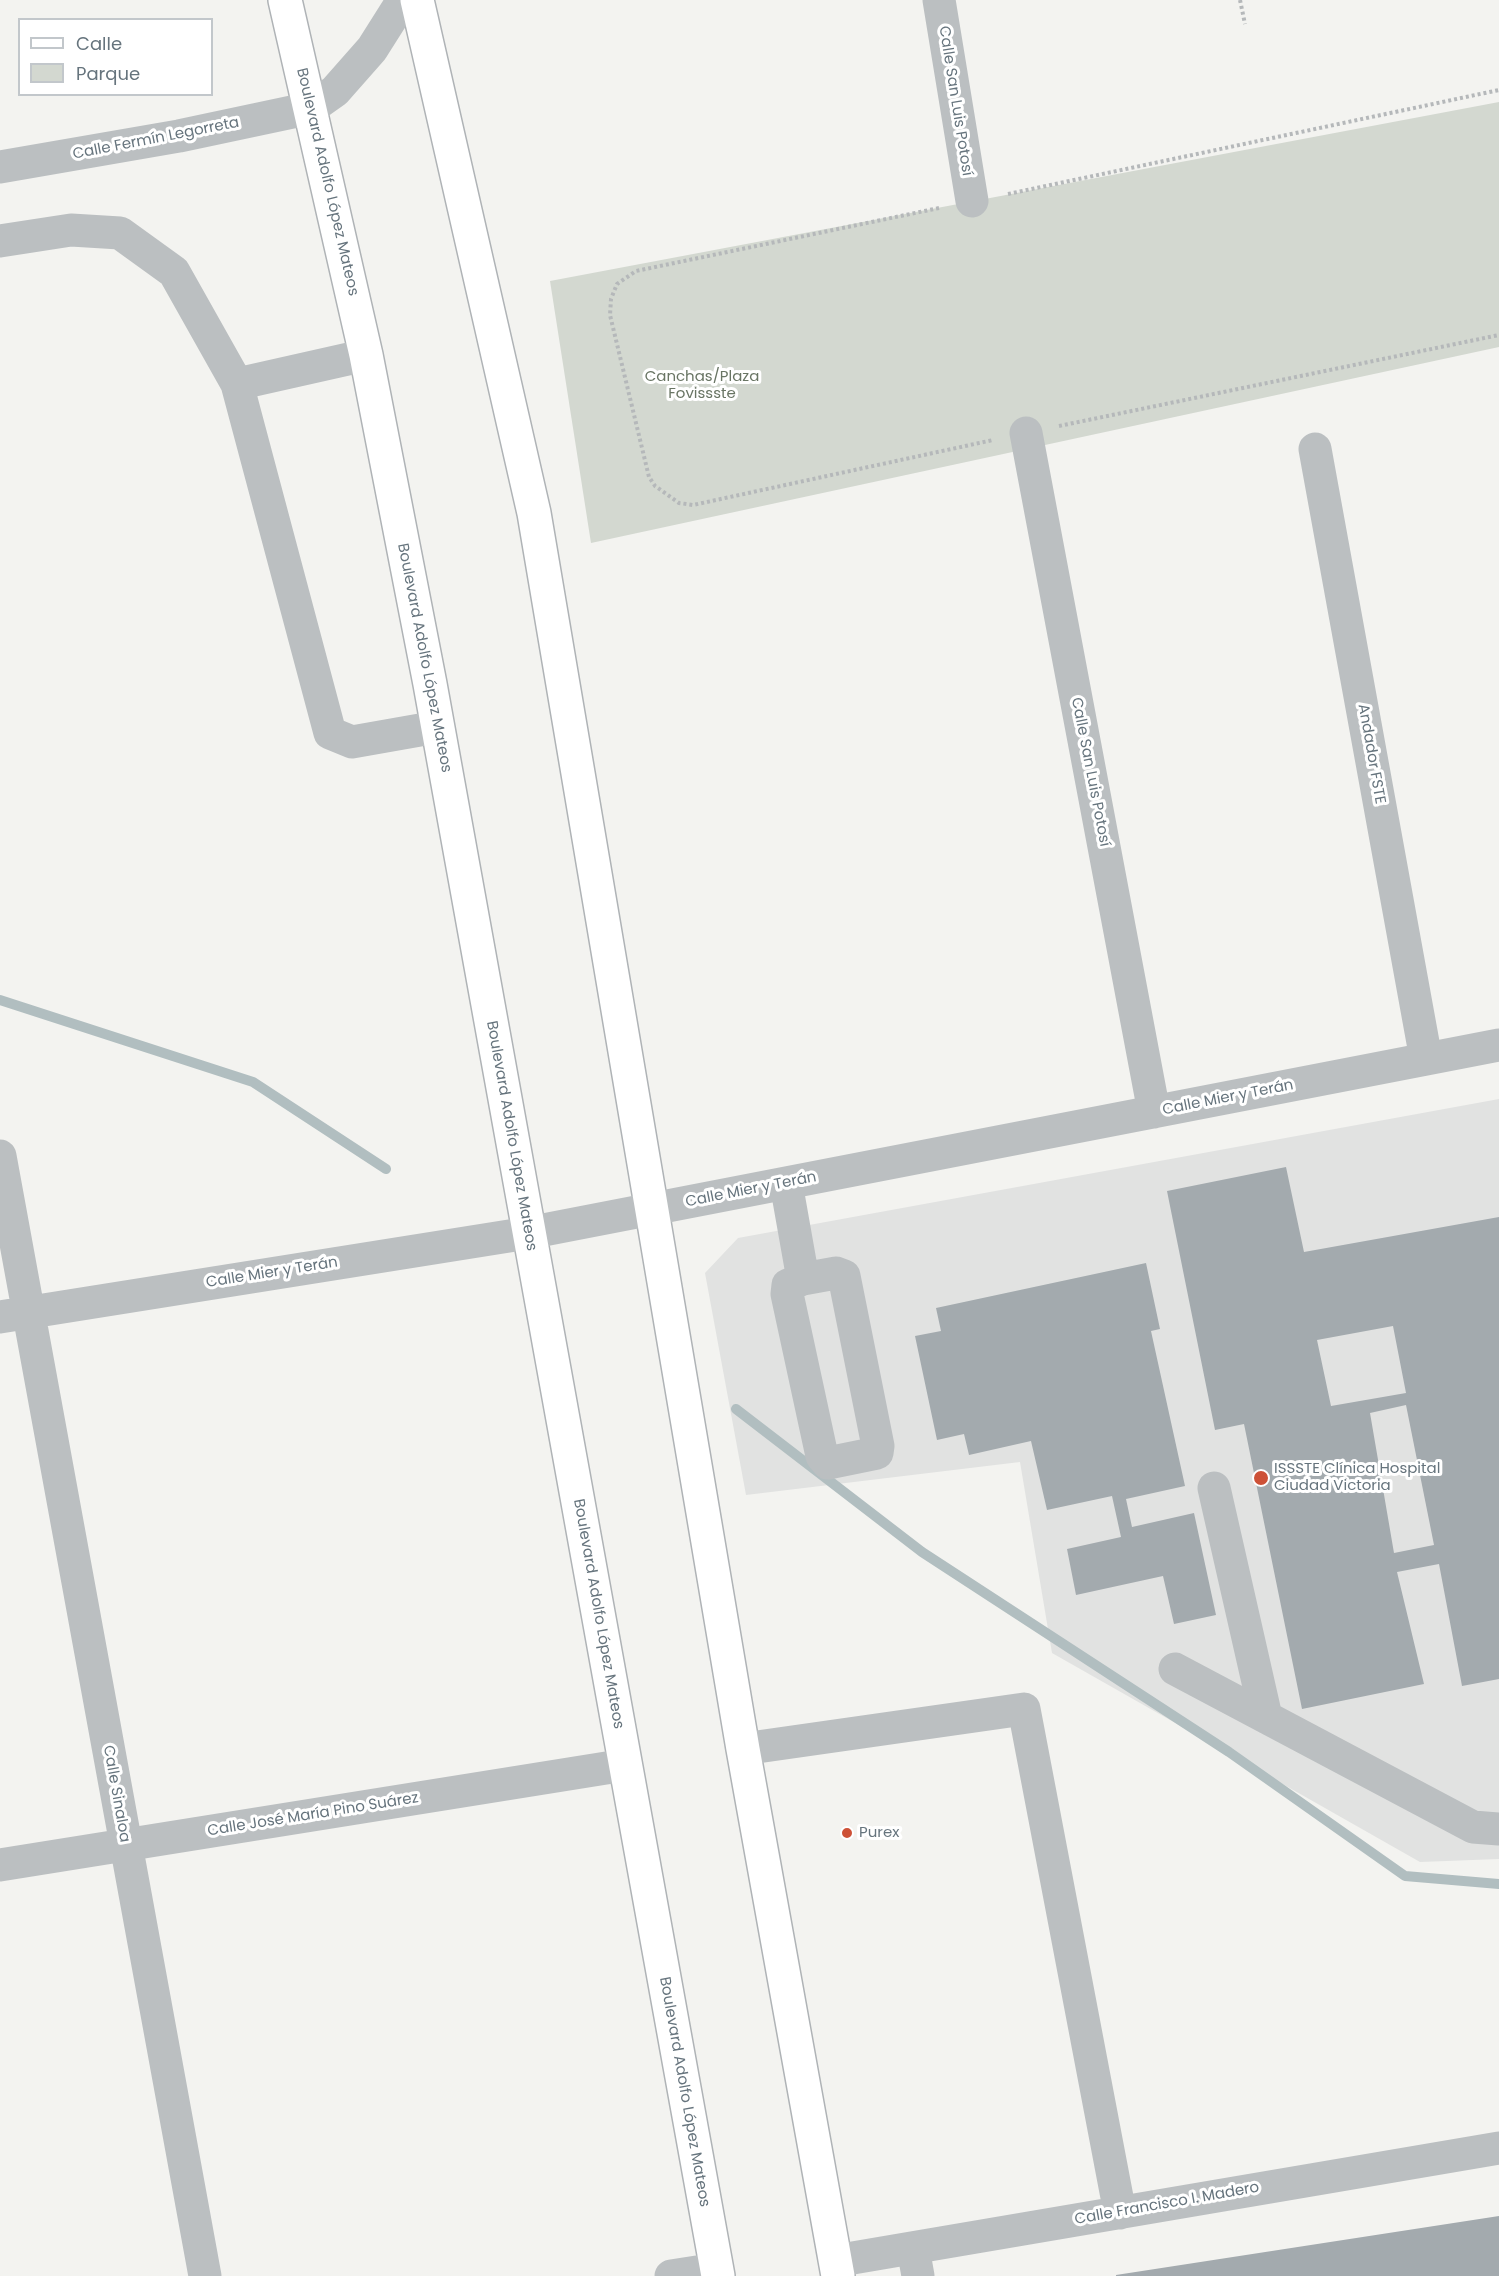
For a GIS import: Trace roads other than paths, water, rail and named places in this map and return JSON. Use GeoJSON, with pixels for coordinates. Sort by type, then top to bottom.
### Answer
{"type":"FeatureCollection","features":[{"type":"Feature","properties":{"kind":"main road","name":"Boulevard Adolfo López Mateos"},"geometry":{"type":"LineString","coordinates":[[285,0],[366,355],[437,727],[717,2272]]}},
{"type":"Feature","properties":{"kind":"main road"},"geometry":{"type":"LineString","coordinates":[[417,0],[534,513],[743,1749],[837,2269]]}},
{"type":"Feature","properties":{"kind":"street"},"geometry":{"type":"LineString","coordinates":[[311,108],[335,91],[372,49],[403,0]]}},
{"type":"Feature","properties":{"kind":"street","name":"Calle San Luis Potosí"},"geometry":{"type":"LineString","coordinates":[[939,0],[972,201]]}},
{"type":"Feature","properties":{"kind":"street","name":"Calle Fermín Legorreta"},"geometry":{"type":"LineString","coordinates":[[0,167],[179,136],[311,108]]}},
{"type":"Feature","properties":{"kind":"street"},"geometry":{"type":"LineString","coordinates":[[0,241],[70,230],[120,233],[174,272],[237,384],[330,733],[352,742],[437,727]]}},
{"type":"Feature","properties":{"kind":"street"},"geometry":{"type":"LineString","coordinates":[[237,384],[366,355]]}},
{"type":"Feature","properties":{"kind":"street","name":"Calle San Luis Potosí"},"geometry":{"type":"LineString","coordinates":[[1026,433],[1154,1112]]}},
{"type":"Feature","properties":{"kind":"street","name":"Andador FSTE"},"geometry":{"type":"LineString","coordinates":[[1315,449],[1426,1059]]}},
{"type":"Feature","properties":{"kind":"street","name":"Calle Mier y Terán"},"geometry":{"type":"LineString","coordinates":[[14,1314],[528,1233],[1499,1045]]}},
{"type":"Feature","properties":{"kind":"street","name":"Calle Sinaloa"},"geometry":{"type":"LineString","coordinates":[[0,1156],[14,1314],[126,1844],[205,2276]]}},
{"type":"Feature","properties":{"kind":"street"},"geometry":{"type":"LineString","coordinates":[[786,1183],[803,1279]]}},
{"type":"Feature","properties":{"kind":"street"},"geometry":{"type":"LineString","coordinates":[[836,1273],[844,1276],[877,1453],[828,1463],[822,1456],[787,1294],[788,1285],[803,1279],[836,1273]]}},
{"type":"Feature","properties":{"kind":"street"},"geometry":{"type":"LineString","coordinates":[[1214,1488],[1266,1717]]}},
{"type":"Feature","properties":{"kind":"street"},"geometry":{"type":"LineString","coordinates":[[1175,1669],[1473,1827],[1499,1829]]}},
{"type":"Feature","properties":{"kind":"street"},"geometry":{"type":"LineString","coordinates":[[743,1749],[1024,1709],[1120,2213]]}},
{"type":"Feature","properties":{"kind":"street","name":"Calle José María Pino Suárez"},"geometry":{"type":"LineString","coordinates":[[0,1865],[625,1765]]}},
{"type":"Feature","properties":{"kind":"street","name":"Calle Francisco I. Madero"},"geometry":{"type":"LineString","coordinates":[[837,2269],[916,2262],[1120,2213],[1499,2148]]}},
{"type":"Feature","properties":{"kind":"street"},"geometry":{"type":"LineString","coordinates":[[671,2276],[717,2272]]}},
{"type":"Feature","properties":{"kind":"waterway"},"geometry":{"type":"LineString","coordinates":[[0,1000],[253,1082],[386,1169]]}},
{"type":"Feature","properties":{"kind":"waterway"},"geometry":{"type":"LineString","coordinates":[[736,1409],[922,1552],[1229,1752],[1405,1876],[1499,1884]]}},
{"type":"Feature","properties":{"kind":"place","name":"ISSSTE Clínica Hospital Ciudad Victoria"},"geometry":{"type":"Point","coordinates":[1261,1478]}},
{"type":"Feature","properties":{"kind":"place","name":"Purex"},"geometry":{"type":"Point","coordinates":[847,1833]}},
{"type":"Feature","properties":{"kind":"park label","name":"Canchas/Plaza Fovissste"},"geometry":{"type":"Point","coordinates":[702,386]}}]}
